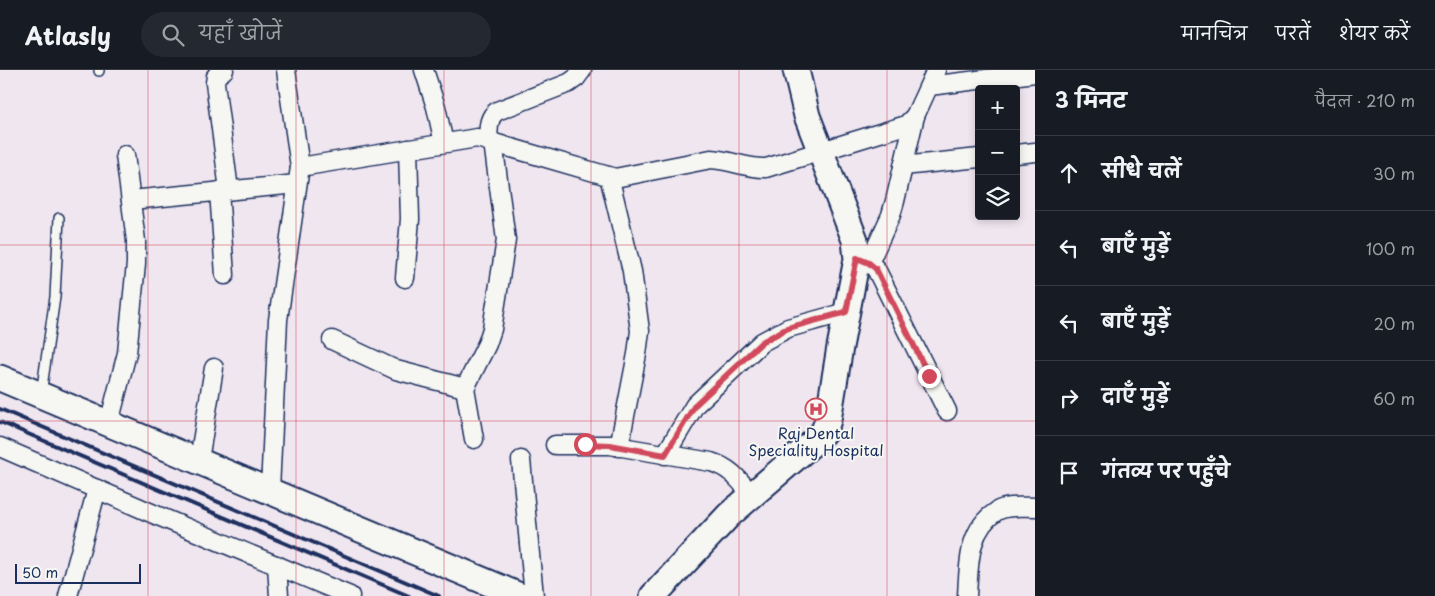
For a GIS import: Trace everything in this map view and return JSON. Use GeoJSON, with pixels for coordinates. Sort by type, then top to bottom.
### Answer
{"type":"FeatureCollection","features":[{"type":"Feature","properties":{"kind":"street"},"geometry":{"type":"LineString","coordinates":[[224,70],[216,76],[215,83],[224,191],[225,275]]}},
{"type":"Feature","properties":{"kind":"street"},"geometry":{"type":"LineString","coordinates":[[270,490],[278,320],[298,175],[286,70]]}},
{"type":"Feature","properties":{"kind":"street"},"geometry":{"type":"LineString","coordinates":[[424,70],[436,107],[444,143]]}},
{"type":"Feature","properties":{"kind":"street"},"geometry":{"type":"LineString","coordinates":[[474,439],[465,388],[487,344],[492,329],[506,240],[490,141],[490,119],[497,111],[569,83],[582,70]]}},
{"type":"Feature","properties":{"kind":"street"},"geometry":{"type":"LineString","coordinates":[[796,70],[807,116],[863,261],[876,269],[947,411]]}},
{"type":"Feature","properties":{"kind":"street"},"geometry":{"type":"LineString","coordinates":[[653,596],[729,515],[824,431],[828,420],[846,312],[863,261],[891,215],[915,116],[933,78],[1034,77]]}},
{"type":"Feature","properties":{"kind":"street"},"geometry":{"type":"LineString","coordinates":[[131,200],[224,191],[408,149],[477,138],[609,176],[624,177],[712,159],[766,168],[906,125],[915,116]]}},
{"type":"Feature","properties":{"kind":"street"},"geometry":{"type":"LineString","coordinates":[[405,278],[410,219],[408,149]]}},
{"type":"Feature","properties":{"kind":"street"},"geometry":{"type":"LineString","coordinates":[[1020,154],[1035,152]]}},
{"type":"Feature","properties":{"kind":"street"},"geometry":{"type":"LineString","coordinates":[[109,423],[127,353],[136,264],[136,241],[125,155]]}},
{"type":"Feature","properties":{"kind":"street"},"geometry":{"type":"LineString","coordinates":[[903,166],[975,158]]}},
{"type":"Feature","properties":{"kind":"street"},"geometry":{"type":"LineString","coordinates":[[609,176],[632,271],[640,331],[619,448]]}},
{"type":"Feature","properties":{"kind":"street"},"geometry":{"type":"LineString","coordinates":[[665,455],[695,405],[762,342],[788,328],[846,312]]}},
{"type":"Feature","properties":{"kind":"street"},"geometry":{"type":"LineString","coordinates":[[332,340],[396,370],[465,388]]}},
{"type":"Feature","properties":{"kind":"street"},"geometry":{"type":"LineString","coordinates":[[199,460],[214,368]]}},
{"type":"Feature","properties":{"kind":"street"},"geometry":{"type":"LineString","coordinates":[[0,378],[520,596]]}},
{"type":"Feature","properties":{"kind":"street"},"geometry":{"type":"LineString","coordinates":[[555,445],[600,444],[711,462],[723,466],[732,473],[752,495]]}},
{"type":"Feature","properties":{"kind":"street"},"geometry":{"type":"LineString","coordinates":[[0,447],[350,596]]}},
{"type":"Feature","properties":{"kind":"street"},"geometry":{"type":"LineString","coordinates":[[521,460],[534,596]]}},
{"type":"Feature","properties":{"kind":"street"},"geometry":{"type":"LineString","coordinates":[[68,596],[97,489]]}},
{"type":"Feature","properties":{"kind":"street"},"geometry":{"type":"LineString","coordinates":[[967,596],[971,546],[982,525],[997,511],[1014,507],[1035,507]]}},
{"type":"Feature","properties":{"kind":"street"},"geometry":{"type":"LineString","coordinates":[[277,565],[279,596]]}},
{"type":"Feature","properties":{"kind":"lane"},"geometry":{"type":"LineString","coordinates":[[40,394],[55,297],[59,218]]}},
{"type":"Feature","properties":{"kind":"railway"},"geometry":{"type":"LineString","coordinates":[[0,409],[439,596]]}},
{"type":"Feature","properties":{"kind":"railway"},"geometry":{"type":"LineString","coordinates":[[0,422],[409,596]]}},
{"type":"Feature","properties":{"kind":"place","name":"Raj Dental Speciality Hospital"},"geometry":{"type":"Point","coordinates":[816,409]}},
{"type":"Feature","properties":{"kind":"route"},"geometry":{"type":"LineString","coordinates":[[585,444],[610,445],[665,455],[695,405],[762,342],[788,328],[846,312],[857,258],[869,263],[876,269],[929,376]]}}]}
